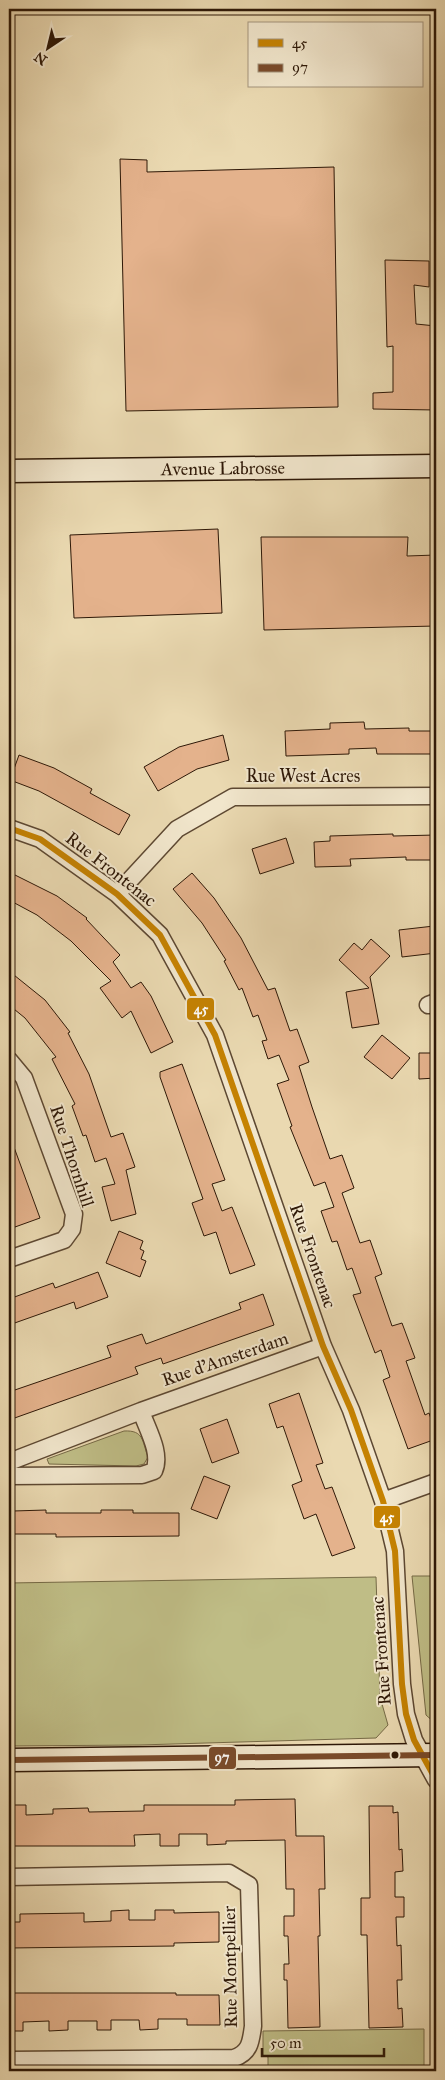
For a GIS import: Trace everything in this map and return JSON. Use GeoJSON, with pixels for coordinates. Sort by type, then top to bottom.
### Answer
{"type":"FeatureCollection","features":[{"type":"Feature","properties":{"kind":"street","name":"Avenue Labrosse"},"geometry":{"type":"LineString","coordinates":[[9,471],[436,466]]}},
{"type":"Feature","properties":{"kind":"street","name":"Rue West Acres"},"geometry":{"type":"LineString","coordinates":[[117,894],[177,829],[233,797],[436,796]]}},
{"type":"Feature","properties":{"kind":"street","name":"Rue Frontenac"},"geometry":{"type":"LineString","coordinates":[[9,828],[40,838],[117,894],[160,935],[215,1035],[323,1346],[351,1410],[383,1501],[395,1551],[402,1684],[406,1714],[411,1733],[430,1755],[436,1780]]}},
{"type":"Feature","properties":{"kind":"street","name":"Rue Thornhill"},"geometry":{"type":"LineString","coordinates":[[9,1060],[24,1078],[74,1214],[72,1228],[64,1240],[9,1259]]}},
{"type":"Feature","properties":{"kind":"street","name":"Rue d'Amsterdam"},"geometry":{"type":"LineString","coordinates":[[9,1462],[140,1410],[323,1346]]}},
{"type":"Feature","properties":{"kind":"street"},"geometry":{"type":"LineString","coordinates":[[9,1476],[142,1476],[154,1471],[158,1462],[140,1410]]}},
{"type":"Feature","properties":{"kind":"street"},"geometry":{"type":"LineString","coordinates":[[383,1501],[436,1482]]}},
{"type":"Feature","properties":{"kind":"street"},"geometry":{"type":"LineString","coordinates":[[9,1760],[430,1755]]}},
{"type":"Feature","properties":{"kind":"street","name":"Rue Montpellier"},"geometry":{"type":"LineString","coordinates":[[9,1877],[229,1873],[249,1885],[253,2026],[252,2039],[246,2051],[239,2056],[226,2058],[9,2060]]}},
{"type":"Feature","properties":{"kind":"shaded area"},"geometry":{"type":"Polygon","coordinates":[[[124,1431],[135,1432],[143,1441],[148,1457],[144,1464],[136,1466],[49,1464],[47,1459],[124,1431]]]}},
{"type":"Feature","properties":{"kind":"shaded area"},"geometry":{"type":"Polygon","coordinates":[[[412,1576],[436,1576],[436,1724],[426,1715],[412,1576]]]}},
{"type":"Feature","properties":{"kind":"shaded area"},"geometry":{"type":"Polygon","coordinates":[[[376,1577],[380,1697],[388,1725],[376,1738],[139,1745],[9,1746],[9,1583],[376,1577]]]}},
{"type":"Feature","properties":{"kind":"shaded area"},"geometry":{"type":"Polygon","coordinates":[[[424,2029],[424,2071],[268,2071],[268,2057],[263,2055],[263,2031],[424,2029]]]}},
{"type":"Feature","properties":{"kind":"building"},"geometry":{"type":"Polygon","coordinates":[[[120,159],[147,160],[147,172],[334,167],[338,407],[126,411],[120,159]]]}},
{"type":"Feature","properties":{"kind":"building"},"geometry":{"type":"Polygon","coordinates":[[[385,260],[429,261],[429,287],[414,285],[416,324],[436,326],[436,410],[373,409],[373,393],[393,392],[393,346],[387,347],[385,260]]]}},
{"type":"Feature","properties":{"kind":"building"},"geometry":{"type":"Polygon","coordinates":[[[218,529],[222,613],[74,618],[70,535],[218,529]]]}},
{"type":"Feature","properties":{"kind":"building"},"geometry":{"type":"Polygon","coordinates":[[[261,537],[408,537],[407,556],[436,555],[436,626],[264,630],[261,537]]]}},
{"type":"Feature","properties":{"kind":"building"},"geometry":{"type":"Polygon","coordinates":[[[364,722],[365,729],[409,728],[409,731],[436,731],[436,754],[377,754],[376,748],[349,749],[349,754],[286,756],[285,731],[330,729],[330,723],[364,722]]]}},
{"type":"Feature","properties":{"kind":"building"},"geometry":{"type":"Polygon","coordinates":[[[223,735],[229,760],[197,769],[158,791],[144,767],[179,747],[223,735]]]}},
{"type":"Feature","properties":{"kind":"building"},"geometry":{"type":"Polygon","coordinates":[[[19,755],[54,768],[92,789],[90,793],[130,815],[119,835],[39,791],[10,780],[19,755]]]}},
{"type":"Feature","properties":{"kind":"building"},"geometry":{"type":"Polygon","coordinates":[[[393,834],[393,836],[436,835],[436,860],[406,860],[406,857],[350,859],[351,866],[315,867],[314,842],[330,841],[330,836],[393,834]]]}},
{"type":"Feature","properties":{"kind":"building"},"geometry":{"type":"Polygon","coordinates":[[[286,838],[294,863],[260,874],[252,849],[286,838]]]}},
{"type":"Feature","properties":{"kind":"building"},"geometry":{"type":"Polygon","coordinates":[[[192,873],[214,898],[241,938],[268,990],[275,988],[290,1031],[297,1029],[309,1062],[299,1066],[312,1107],[330,1159],[342,1155],[354,1188],[342,1193],[360,1243],[370,1240],[382,1274],[375,1277],[392,1326],[402,1323],[415,1358],[406,1361],[425,1415],[429,1413],[436,1433],[436,1439],[408,1449],[383,1380],[390,1377],[381,1350],[375,1353],[353,1295],[361,1293],[352,1268],[347,1270],[337,1241],[332,1242],[321,1211],[334,1207],[325,1182],[314,1186],[290,1127],[292,1126],[277,1084],[289,1080],[279,1055],[268,1059],[262,1041],[267,1040],[258,1015],[253,1017],[242,988],[239,990],[224,961],[226,960],[202,923],[173,889],[192,873]]]}},
{"type":"Feature","properties":{"kind":"building"},"geometry":{"type":"Polygon","coordinates":[[[13,874],[57,896],[87,918],[120,955],[113,962],[131,988],[141,982],[151,996],[173,1042],[151,1053],[131,1011],[122,1018],[100,988],[111,981],[71,941],[37,915],[9,900],[9,882],[13,874]]]}},
{"type":"Feature","properties":{"kind":"building"},"geometry":{"type":"Polygon","coordinates":[[[434,926],[436,953],[402,957],[399,930],[434,926]]]}},
{"type":"Feature","properties":{"kind":"building"},"geometry":{"type":"Polygon","coordinates":[[[371,939],[390,956],[370,977],[379,1024],[352,1028],[346,992],[369,988],[339,960],[354,943],[362,950],[371,939]]]}},
{"type":"Feature","properties":{"kind":"building"},"geometry":{"type":"Polygon","coordinates":[[[9,971],[45,1000],[70,1032],[68,1033],[89,1074],[111,1137],[123,1133],[135,1167],[126,1170],[136,1214],[111,1221],[102,1187],[115,1184],[106,1158],[95,1162],[86,1135],[83,1136],[72,1106],[75,1104],[52,1059],[56,1057],[25,1018],[9,1005],[9,971]]]}},
{"type":"Feature","properties":{"kind":"building"},"geometry":{"type":"Polygon","coordinates":[[[382,1035],[410,1058],[392,1079],[364,1057],[382,1035]]]}},
{"type":"Feature","properties":{"kind":"building"},"geometry":{"type":"Polygon","coordinates":[[[419,1053],[436,1053],[436,1078],[419,1079],[419,1053]]]}},
{"type":"Feature","properties":{"kind":"building"},"geometry":{"type":"Polygon","coordinates":[[[182,1064],[225,1180],[212,1184],[222,1211],[232,1207],[255,1265],[230,1274],[216,1232],[204,1236],[192,1203],[203,1199],[160,1077],[160,1072],[182,1064]]]}},
{"type":"Feature","properties":{"kind":"building"},"geometry":{"type":"Polygon","coordinates":[[[9,1139],[11,1139],[40,1218],[15,1227],[9,1210],[9,1139]]]}},
{"type":"Feature","properties":{"kind":"building"},"geometry":{"type":"Polygon","coordinates":[[[119,1231],[143,1241],[140,1249],[144,1251],[141,1259],[146,1261],[140,1277],[106,1263],[119,1231]]]}},
{"type":"Feature","properties":{"kind":"building"},"geometry":{"type":"Polygon","coordinates":[[[98,1272],[108,1297],[76,1309],[74,1302],[9,1325],[9,1299],[53,1283],[55,1288],[98,1272]]]}},
{"type":"Feature","properties":{"kind":"building"},"geometry":{"type":"Polygon","coordinates":[[[263,1294],[274,1325],[163,1364],[161,1358],[135,1367],[138,1374],[9,1420],[9,1392],[111,1357],[107,1346],[142,1334],[146,1344],[241,1309],[239,1303],[263,1294]]]}},
{"type":"Feature","properties":{"kind":"building"},"geometry":{"type":"Polygon","coordinates":[[[299,1393],[323,1463],[316,1465],[325,1489],[332,1487],[355,1548],[332,1556],[316,1514],[304,1519],[292,1485],[302,1481],[283,1426],[277,1428],[269,1404],[299,1393]]]}},
{"type":"Feature","properties":{"kind":"building"},"geometry":{"type":"Polygon","coordinates":[[[227,1419],[239,1453],[212,1463],[200,1429],[227,1419]]]}},
{"type":"Feature","properties":{"kind":"building"},"geometry":{"type":"Polygon","coordinates":[[[204,1476],[230,1486],[217,1519],[191,1509],[204,1476]]]}},
{"type":"Feature","properties":{"kind":"building"},"geometry":{"type":"Polygon","coordinates":[[[46,1510],[46,1513],[101,1513],[101,1510],[133,1510],[133,1513],[179,1513],[179,1536],[56,1537],[56,1534],[14,1534],[13,1511],[46,1510]]]}},
{"type":"Feature","properties":{"kind":"building"},"geometry":{"type":"Polygon","coordinates":[[[295,1799],[296,1836],[324,1836],[325,1889],[319,1889],[320,1936],[318,1936],[320,2027],[288,2028],[287,1980],[284,1980],[284,1964],[289,1964],[288,1936],[284,1936],[284,1916],[294,1916],[294,1889],[286,1889],[285,1840],[226,1841],[226,1844],[207,1845],[207,1834],[179,1834],[179,1846],[160,1846],[160,1834],[134,1835],[135,1846],[9,1846],[9,1805],[26,1805],[26,1815],[53,1814],[53,1809],[88,1808],[89,1812],[144,1811],[144,1805],[235,1805],[235,1800],[295,1799]]]}},
{"type":"Feature","properties":{"kind":"building"},"geometry":{"type":"Polygon","coordinates":[[[369,1806],[393,1806],[393,1813],[398,1812],[399,1850],[402,1849],[403,1871],[395,1872],[395,1897],[404,1897],[404,1917],[396,1917],[397,1946],[401,1945],[402,1980],[397,1980],[398,2009],[402,2008],[403,2027],[369,2028],[367,1935],[361,1935],[361,1898],[370,1898],[369,1806]]]}},
{"type":"Feature","properties":{"kind":"building"},"geometry":{"type":"Polygon","coordinates":[[[129,1910],[129,1920],[155,1920],[155,1910],[174,1910],[174,1913],[219,1912],[219,1942],[174,1943],[174,1946],[9,1948],[9,1922],[20,1922],[20,1914],[84,1913],[84,1922],[111,1921],[111,1911],[129,1910]]]}},
{"type":"Feature","properties":{"kind":"building"},"geometry":{"type":"Polygon","coordinates":[[[9,1993],[176,1993],[176,1995],[219,1995],[220,2025],[187,2025],[187,2019],[158,2019],[158,2029],[140,2030],[139,2020],[111,2020],[111,2030],[97,2030],[97,2021],[68,2021],[68,2030],[49,2031],[49,2021],[23,2022],[23,2031],[9,2031],[9,1993]]]}},
{"type":"Feature","properties":{"kind":"transit line","name":"45"},"geometry":{"type":"LineString","coordinates":[[9,828],[40,839],[117,894],[160,935],[215,1035],[323,1346],[351,1410],[383,1501],[395,1551],[402,1684],[406,1714],[414,1740],[436,1780]]}},
{"type":"Feature","properties":{"kind":"transit line","name":"97"},"geometry":{"type":"LineString","coordinates":[[9,1760],[436,1755]]}}]}
